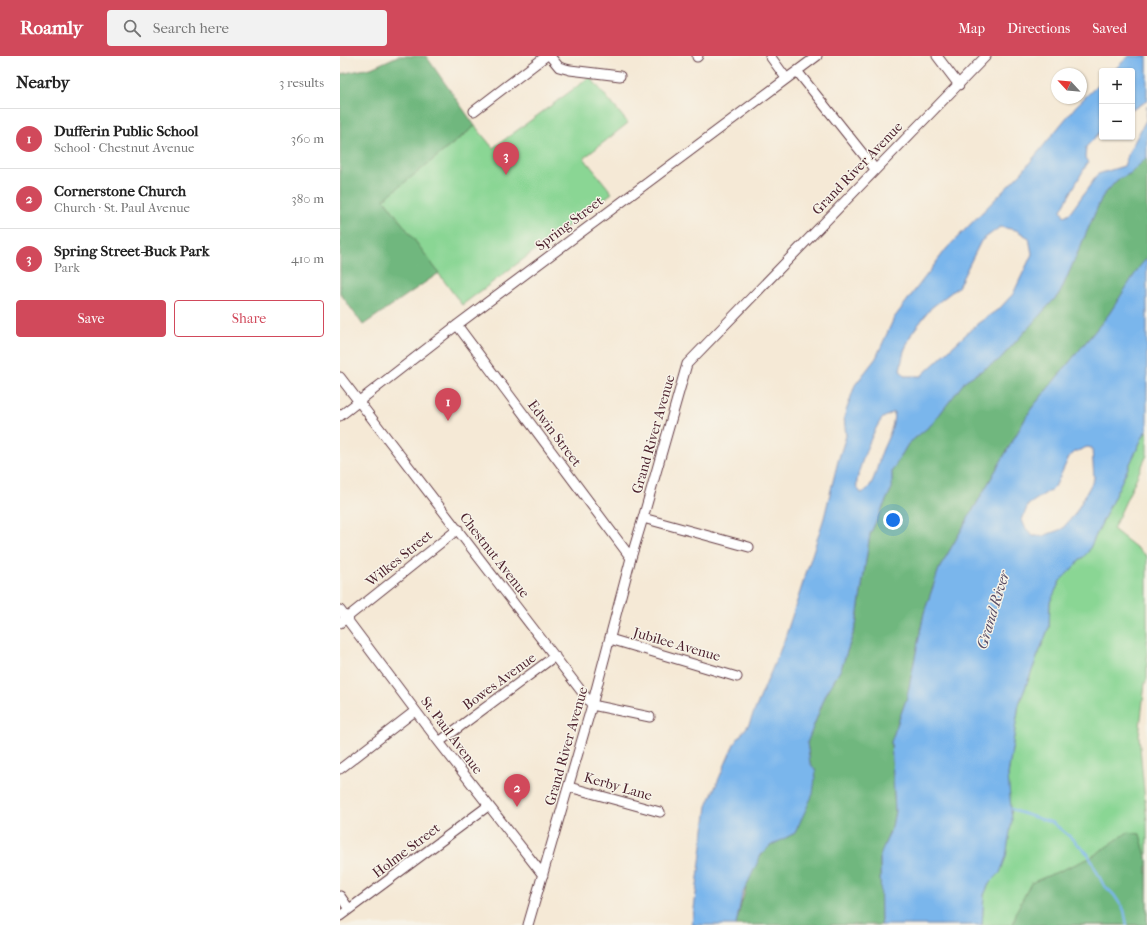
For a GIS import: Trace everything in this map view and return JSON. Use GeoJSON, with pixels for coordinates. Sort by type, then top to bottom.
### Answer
{"type":"FeatureCollection","features":[{"type":"Feature","properties":{"kind":"street"},"geometry":{"type":"LineString","coordinates":[[474,111],[546,56]]}},
{"type":"Feature","properties":{"kind":"street"},"geometry":{"type":"LineString","coordinates":[[550,56],[559,67],[570,70],[620,76]]}},
{"type":"Feature","properties":{"kind":"street"},"geometry":{"type":"LineString","coordinates":[[770,56],[786,78]]}},
{"type":"Feature","properties":{"kind":"street","name":"Spring Street"},"geometry":{"type":"LineString","coordinates":[[340,416],[457,325],[817,56]]}},
{"type":"Feature","properties":{"kind":"street"},"geometry":{"type":"LineString","coordinates":[[937,56],[959,85]]}},
{"type":"Feature","properties":{"kind":"street","name":"Grand River Avenue"},"geometry":{"type":"LineString","coordinates":[[528,925],[569,787],[631,558],[687,364],[986,56]]}},
{"type":"Feature","properties":{"kind":"street"},"geometry":{"type":"LineString","coordinates":[[797,71],[875,169]]}},
{"type":"Feature","properties":{"kind":"street","name":"Edwin Street"},"geometry":{"type":"LineString","coordinates":[[457,325],[631,558]]}},
{"type":"Feature","properties":{"kind":"street","name":"Chestnut Avenue"},"geometry":{"type":"LineString","coordinates":[[340,377],[592,705]]}},
{"type":"Feature","properties":{"kind":"street"},"geometry":{"type":"LineString","coordinates":[[643,518],[749,547]]}},
{"type":"Feature","properties":{"kind":"street","name":"Wilkes Street"},"geometry":{"type":"LineString","coordinates":[[343,621],[458,529]]}},
{"type":"Feature","properties":{"kind":"street","name":"St. Paul Avenue"},"geometry":{"type":"LineString","coordinates":[[340,610],[343,621],[415,710],[488,806],[544,875]]}},
{"type":"Feature","properties":{"kind":"street","name":"Jubilee Avenue"},"geometry":{"type":"LineString","coordinates":[[610,639],[737,676]]}},
{"type":"Feature","properties":{"kind":"street","name":"Bowes Avenue"},"geometry":{"type":"LineString","coordinates":[[439,742],[555,656]]}},
{"type":"Feature","properties":{"kind":"street"},"geometry":{"type":"LineString","coordinates":[[592,705],[650,717]]}},
{"type":"Feature","properties":{"kind":"street"},"geometry":{"type":"LineString","coordinates":[[340,769],[415,710]]}},
{"type":"Feature","properties":{"kind":"street","name":"Kerby Lane"},"geometry":{"type":"LineString","coordinates":[[569,787],[660,812]]}},
{"type":"Feature","properties":{"kind":"street","name":"Holme Street"},"geometry":{"type":"LineString","coordinates":[[340,916],[488,806]]}},
{"type":"Feature","properties":{"kind":"street"},"geometry":{"type":"LineString","coordinates":[[340,896],[349,909]]}},
{"type":"Feature","properties":{"kind":"green space"},"geometry":{"type":"Polygon","coordinates":[[[398,56],[426,56],[475,126],[384,199],[439,273],[363,325],[340,293],[340,74],[371,68],[398,56]]]}},
{"type":"Feature","properties":{"kind":"green space"},"geometry":{"type":"Polygon","coordinates":[[[590,77],[628,123],[584,158],[612,193],[462,305],[383,199],[475,126],[493,148],[590,77]]]}},
{"type":"Feature","properties":{"kind":"green space"},"geometry":{"type":"Polygon","coordinates":[[[1147,157],[1147,258],[1109,314],[1031,409],[939,569],[924,613],[907,697],[891,742],[895,811],[892,827],[880,855],[881,925],[736,925],[748,882],[758,861],[770,846],[795,833],[816,771],[810,763],[807,743],[826,694],[841,669],[856,626],[870,534],[892,488],[892,471],[908,444],[932,424],[966,380],[999,360],[1060,293],[1102,197],[1117,180],[1131,173],[1147,157]]]}},
{"type":"Feature","properties":{"kind":"green space"},"geometry":{"type":"Polygon","coordinates":[[[1147,428],[1147,455],[1113,529],[1147,556],[1147,679],[1145,683],[1139,736],[1147,823],[1147,925],[982,925],[984,895],[989,884],[1000,873],[1008,775],[1019,704],[1049,627],[1050,602],[1060,581],[1088,552],[1147,428]]]}},
{"type":"Feature","properties":{"kind":"green space"},"geometry":{"type":"Polygon","coordinates":[[[1128,832],[1140,834],[1147,860],[1147,925],[1013,925],[1017,910],[1031,883],[1090,858],[1128,832]]]}},
{"type":"Feature","properties":{"kind":"water"},"geometry":{"type":"Polygon","coordinates":[[[1129,56],[1147,56],[1147,101],[1135,108],[1135,68],[1116,68],[1129,56]]]}},
{"type":"Feature","properties":{"kind":"water"},"geometry":{"type":"Polygon","coordinates":[[[1099,84],[1099,133],[1086,147],[1085,158],[1088,162],[1061,210],[1064,216],[1070,213],[1098,174],[1124,166],[1129,152],[1146,120],[1147,106],[1147,157],[1131,173],[1117,180],[1102,197],[1060,293],[999,360],[966,380],[932,424],[908,444],[892,471],[892,488],[870,534],[856,625],[841,669],[826,694],[807,743],[810,763],[816,771],[813,794],[795,833],[770,846],[761,855],[742,895],[736,925],[692,925],[707,806],[734,744],[749,724],[784,641],[824,518],[838,461],[846,436],[844,417],[855,385],[876,358],[894,318],[947,248],[1022,172],[1076,106],[1078,104],[1087,104],[1087,95],[1099,84]],[[1000,227],[981,241],[958,287],[931,308],[912,333],[904,351],[900,370],[904,376],[921,376],[977,324],[1000,308],[1013,294],[1032,254],[1029,238],[1016,230],[1000,227]],[[894,412],[883,418],[875,431],[862,463],[857,482],[857,488],[861,493],[869,488],[874,478],[894,419],[894,412]]]}},
{"type":"Feature","properties":{"kind":"water","name":"Grand River"},"geometry":{"type":"Polygon","coordinates":[[[1147,258],[1147,428],[1088,552],[1060,581],[1050,602],[1049,627],[1019,704],[1008,775],[1012,820],[1006,857],[1000,873],[989,884],[984,895],[982,925],[881,925],[880,855],[892,827],[895,811],[891,742],[907,697],[924,613],[939,569],[1031,409],[1109,314],[1140,266],[1147,258]],[[1087,447],[1075,452],[1069,457],[1055,487],[1028,505],[1022,520],[1025,527],[1033,536],[1043,536],[1062,529],[1075,514],[1094,479],[1092,448],[1087,447]]]}},
{"type":"Feature","properties":{"kind":"waterway"},"geometry":{"type":"LineString","coordinates":[[1012,809],[1053,823],[1088,854],[1103,884],[1114,895],[1124,910],[1127,925]]}},
{"type":"Feature","properties":{"kind":"place","name":"Spring Street-Buck Park"},"geometry":{"type":"Point","coordinates":[506,175]}},
{"type":"Feature","properties":{"kind":"place","name":"Dufferin Public School"},"geometry":{"type":"Point","coordinates":[448,421]}},
{"type":"Feature","properties":{"kind":"place","name":"Cornerstone Church"},"geometry":{"type":"Point","coordinates":[517,807]}}]}
